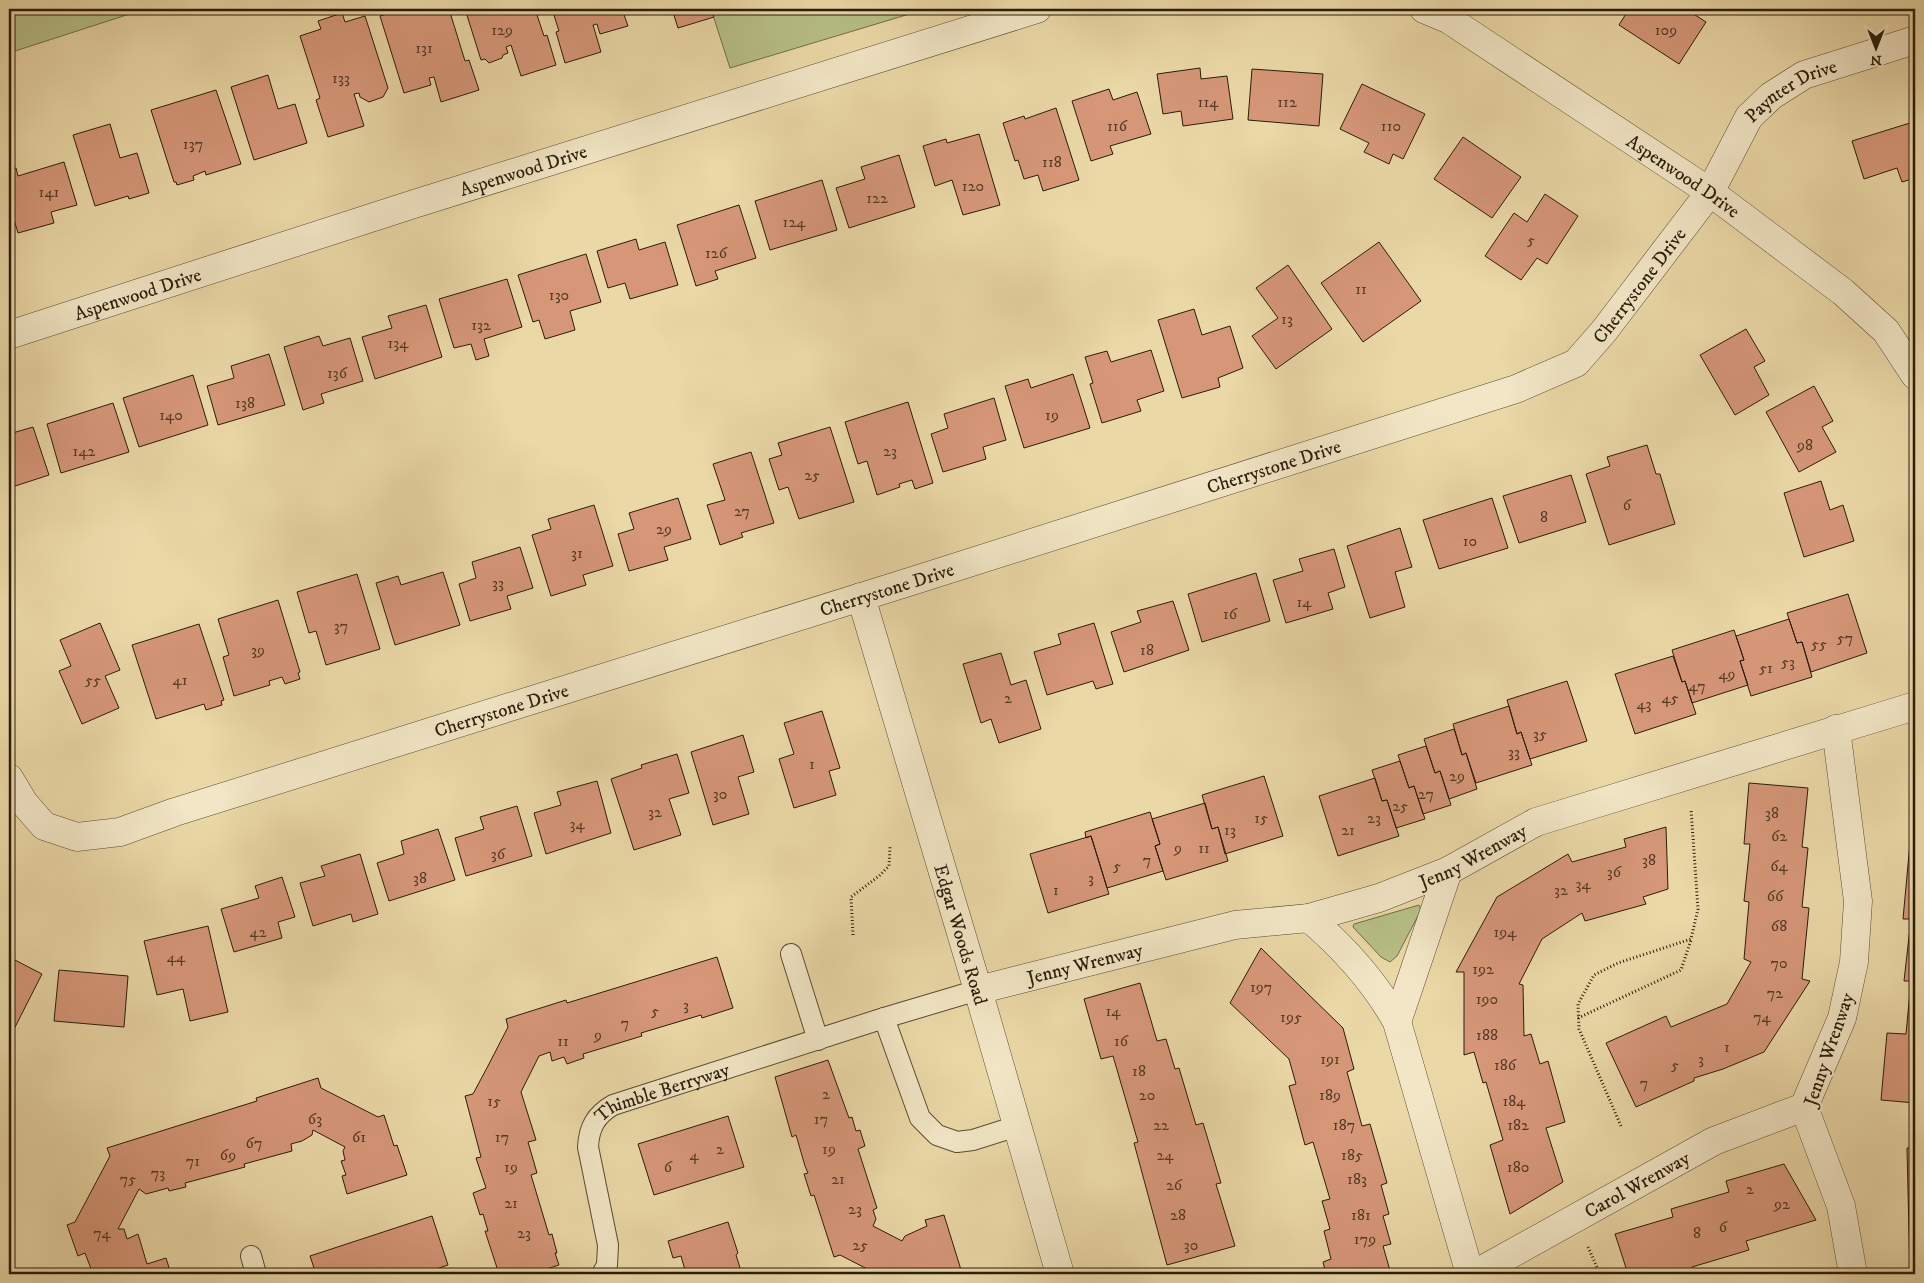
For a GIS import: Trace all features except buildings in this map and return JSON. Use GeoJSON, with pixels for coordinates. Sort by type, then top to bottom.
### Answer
{"type":"FeatureCollection","features":[{"type":"Feature","properties":{"kind":"street","name":"Aspenwood Drive"},"geometry":{"type":"LineString","coordinates":[[9,335],[424,201],[1037,9]]}},
{"type":"Feature","properties":{"kind":"street","name":"Aspenwood Drive"},"geometry":{"type":"LineString","coordinates":[[1424,9],[1448,19],[1710,192],[1843,292],[1886,331],[1915,375]]}},
{"type":"Feature","properties":{"kind":"street","name":"Paynter Drive"},"geometry":{"type":"LineString","coordinates":[[1710,192],[1749,117],[1771,96],[1804,75],[1915,40]]}},
{"type":"Feature","properties":{"kind":"street","name":"Cherrystone Drive"},"geometry":{"type":"LineString","coordinates":[[9,778],[24,803],[44,826],[77,837],[120,832],[175,812],[1516,389],[1576,363],[1604,331],[1710,192]]}},
{"type":"Feature","properties":{"kind":"street","name":"Edgar Woods Road"},"geometry":{"type":"LineString","coordinates":[[861,597],[1060,1274]]}},
{"type":"Feature","properties":{"kind":"street","name":"Jenny Wrenway"},"geometry":{"type":"LineString","coordinates":[[978,990],[1236,925],[1309,918],[1379,898],[1448,871],[1536,822],[1915,706]]}},
{"type":"Feature","properties":{"kind":"street","name":"Jenny Wrenway"},"geometry":{"type":"LineString","coordinates":[[1836,729],[1858,901],[1854,962],[1842,1018],[1804,1107],[1841,1206],[1854,1274]]}},
{"type":"Feature","properties":{"kind":"street"},"geometry":{"type":"LineString","coordinates":[[1397,1022],[1448,871]]}},
{"type":"Feature","properties":{"kind":"street"},"geometry":{"type":"LineString","coordinates":[[1309,918],[1337,942],[1386,1002],[1397,1022],[1470,1274]]}},
{"type":"Feature","properties":{"kind":"street","name":"Carol Wrenway"},"geometry":{"type":"LineString","coordinates":[[1475,1274],[1714,1141],[1804,1107]]}},
{"type":"Feature","properties":{"kind":"lane"},"geometry":{"type":"LineString","coordinates":[[791,954],[818,1040]]}},
{"type":"Feature","properties":{"kind":"lane","name":"Thimble Berryway"},"geometry":{"type":"LineString","coordinates":[[602,1274],[607,1266],[608,1245],[588,1147],[589,1135],[595,1120],[603,1111],[613,1105],[884,1018],[978,990]]}},
{"type":"Feature","properties":{"kind":"lane"},"geometry":{"type":"LineString","coordinates":[[884,1018],[920,1118],[937,1135],[957,1142],[973,1140],[1017,1126]]}},
{"type":"Feature","properties":{"kind":"path"},"geometry":{"type":"LineString","coordinates":[[1578,1018],[1681,970],[1698,909],[1690,803]]}},
{"type":"Feature","properties":{"kind":"path"},"geometry":{"type":"LineString","coordinates":[[853,935],[851,897],[890,866],[890,847]]}},
{"type":"Feature","properties":{"kind":"path"},"geometry":{"type":"LineString","coordinates":[[1621,1126],[1579,1029],[1578,1004],[1594,975],[1618,963],[1691,939]]}},
{"type":"Feature","properties":{"kind":"path"},"geometry":{"type":"LineString","coordinates":[[1586,1245],[1600,1274]]}},
{"type":"Feature","properties":{"kind":"green space"},"geometry":{"type":"Polygon","coordinates":[[[9,9],[145,9],[9,53],[9,9]]]}},
{"type":"Feature","properties":{"kind":"green space"},"geometry":{"type":"Polygon","coordinates":[[[711,9],[926,9],[730,68],[711,9]]]}},
{"type":"Feature","properties":{"kind":"green space"},"geometry":{"type":"Polygon","coordinates":[[[1419,905],[1421,910],[1397,956],[1390,962],[1381,957],[1353,927],[1354,924],[1419,905]]]}}]}
